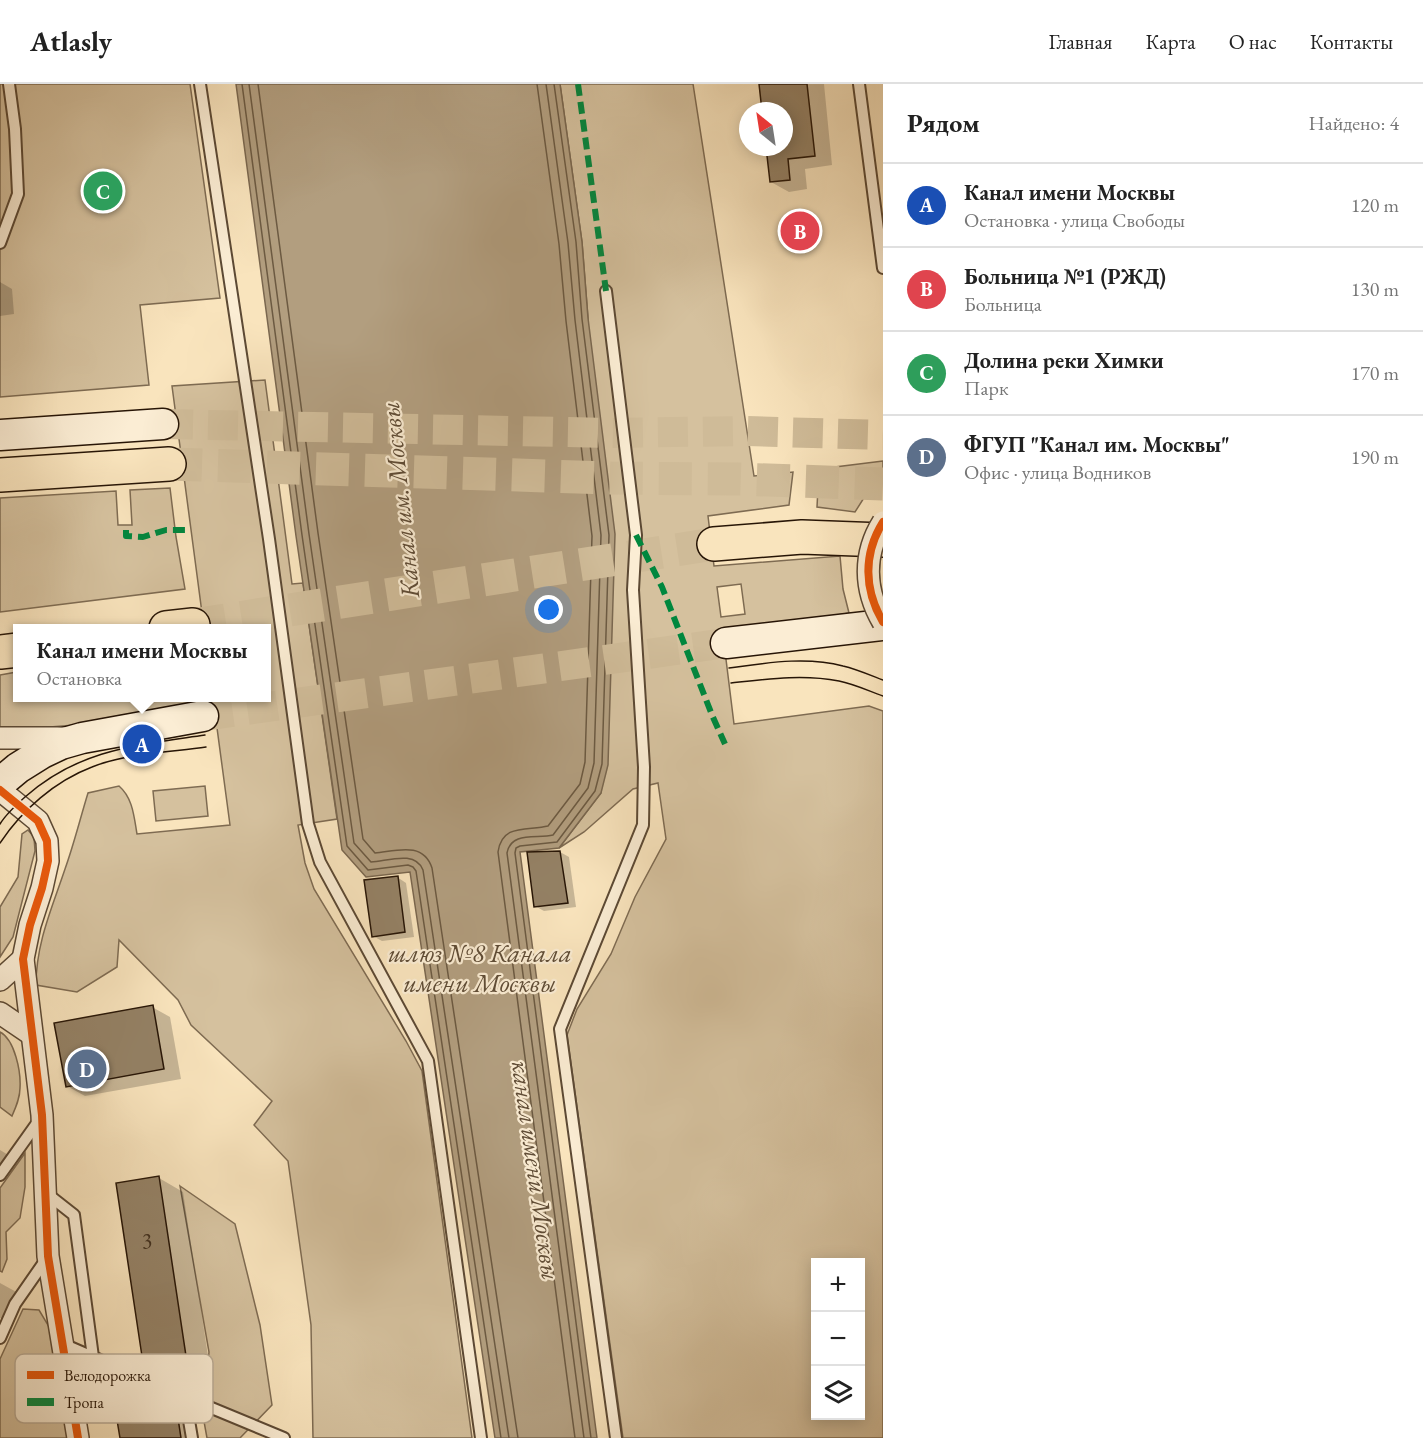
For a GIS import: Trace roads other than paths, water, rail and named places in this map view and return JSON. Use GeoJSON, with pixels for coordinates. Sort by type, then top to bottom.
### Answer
{"type":"FeatureCollection","features":[{"type":"Feature","properties":{"kind":"main road"},"geometry":{"type":"LineString","coordinates":[[0,435],[163,424]]}},
{"type":"Feature","properties":{"kind":"main road"},"geometry":{"type":"LineString","coordinates":[[0,475],[169,464]]}},
{"type":"Feature","properties":{"kind":"main road"},"geometry":{"type":"LineString","coordinates":[[714,544],[802,537],[883,540]]}},
{"type":"Feature","properties":{"kind":"main road"},"geometry":{"type":"LineString","coordinates":[[726,643],[883,623]]}},
{"type":"Feature","properties":{"kind":"main road"},"geometry":{"type":"LineString","coordinates":[[0,783],[18,768],[61,744],[82,738],[203,716]]}},
{"type":"Feature","properties":{"kind":"street"},"geometry":{"type":"LineString","coordinates":[[883,522],[875,534],[868,560],[868,585],[883,623]]}},
{"type":"Feature","properties":{"kind":"street"},"geometry":{"type":"LineString","coordinates":[[0,738],[82,738]]}},
{"type":"Feature","properties":{"kind":"street"},"geometry":{"type":"LineString","coordinates":[[0,790],[38,821],[47,841],[48,861],[23,959],[42,1115],[48,1256],[65,1354]]}},
{"type":"Feature","properties":{"kind":"street"},"geometry":{"type":"LineString","coordinates":[[0,980],[23,959]]}},
{"type":"Feature","properties":{"kind":"street"},"geometry":{"type":"LineString","coordinates":[[0,1013],[31,1034]]}},
{"type":"Feature","properties":{"kind":"street"},"geometry":{"type":"LineString","coordinates":[[76,1423],[78,1438]]}},
{"type":"Feature","properties":{"kind":"lane"},"geometry":{"type":"LineString","coordinates":[[0,243],[18,194],[15,129],[9,84]]}},
{"type":"Feature","properties":{"kind":"lane"},"geometry":{"type":"LineString","coordinates":[[200,84],[269,539],[308,824],[320,862],[428,1061],[481,1438]]}},
{"type":"Feature","properties":{"kind":"lane"},"geometry":{"type":"LineString","coordinates":[[859,84],[883,268]]}},
{"type":"Feature","properties":{"kind":"lane"},"geometry":{"type":"LineString","coordinates":[[606,291],[636,535],[633,590],[644,767],[644,825],[560,1029],[616,1438]]}},
{"type":"Feature","properties":{"kind":"lane"},"geometry":{"type":"LineString","coordinates":[[0,1175],[42,1115]]}},
{"type":"Feature","properties":{"kind":"lane"},"geometry":{"type":"LineString","coordinates":[[46,1193],[74,1215],[93,1354]]}},
{"type":"Feature","properties":{"kind":"lane"},"geometry":{"type":"LineString","coordinates":[[0,1338],[15,1304],[48,1256]]}},
{"type":"Feature","properties":{"kind":"lane"},"geometry":{"type":"LineString","coordinates":[[63,1344],[86,1354]]}},
{"type":"Feature","properties":{"kind":"lane"},"geometry":{"type":"LineString","coordinates":[[213,1408],[284,1438]]}},
{"type":"Feature","properties":{"kind":"lane"},"geometry":{"type":"LineString","coordinates":[[190,1423],[192,1438]]}},
{"type":"Feature","properties":{"kind":"water"},"geometry":{"type":"Polygon","coordinates":[[[236,84],[560,84],[582,242],[588,318],[615,534],[608,765],[601,793],[559,848],[520,852],[597,1438],[495,1438],[410,872],[366,877],[342,850],[296,536],[236,84]]]}},
{"type":"Feature","properties":{"kind":"tunnel"},"geometry":{"type":"LineString","coordinates":[[163,424],[613,433],[744,431],[883,435]]}},
{"type":"Feature","properties":{"kind":"tunnel"},"geometry":{"type":"LineString","coordinates":[[169,464],[883,484]]}},
{"type":"Feature","properties":{"kind":"tunnel"},"geometry":{"type":"LineString","coordinates":[[199,624],[714,544]]}},
{"type":"Feature","properties":{"kind":"tunnel"},"geometry":{"type":"LineString","coordinates":[[203,716],[726,643]]}},
{"type":"Feature","properties":{"kind":"tram line"},"geometry":{"type":"LineString","coordinates":[[729,668],[786,661],[815,661],[848,667],[883,680]]}},
{"type":"Feature","properties":{"kind":"tram line"},"geometry":{"type":"LineString","coordinates":[[731,683],[785,678],[826,679],[850,684],[883,696]]}},
{"type":"Feature","properties":{"kind":"tram line"},"geometry":{"type":"LineString","coordinates":[[0,824],[25,797],[66,768],[132,746],[205,735]]}},
{"type":"Feature","properties":{"kind":"tram line"},"geometry":{"type":"LineString","coordinates":[[0,843],[18,819],[40,798],[78,773],[118,759],[206,747]]}},
{"type":"Feature","properties":{"kind":"place","name":"Долина реки Химки"},"geometry":{"type":"Point","coordinates":[103,191]}},
{"type":"Feature","properties":{"kind":"place","name":"Больница №1 (РЖД)"},"geometry":{"type":"Point","coordinates":[800,231]}},
{"type":"Feature","properties":{"kind":"place","name":"Канал имени Москвы"},"geometry":{"type":"Point","coordinates":[142,744]}},
{"type":"Feature","properties":{"kind":"place","name":"ФГУП \"Канал им. Москвы\""},"geometry":{"type":"Point","coordinates":[87,1069]}},
{"type":"Feature","properties":{"kind":"water label","name":"Канал им. Москвы"},"geometry":{"type":"Point","coordinates":[400,500]}},
{"type":"Feature","properties":{"kind":"water label","name":"шлюз №8 Канала имени Москвы"},"geometry":{"type":"Point","coordinates":[480,968]}},
{"type":"Feature","properties":{"kind":"water label","name":"канал имени Москвы"},"geometry":{"type":"Point","coordinates":[536,1170]}}]}
